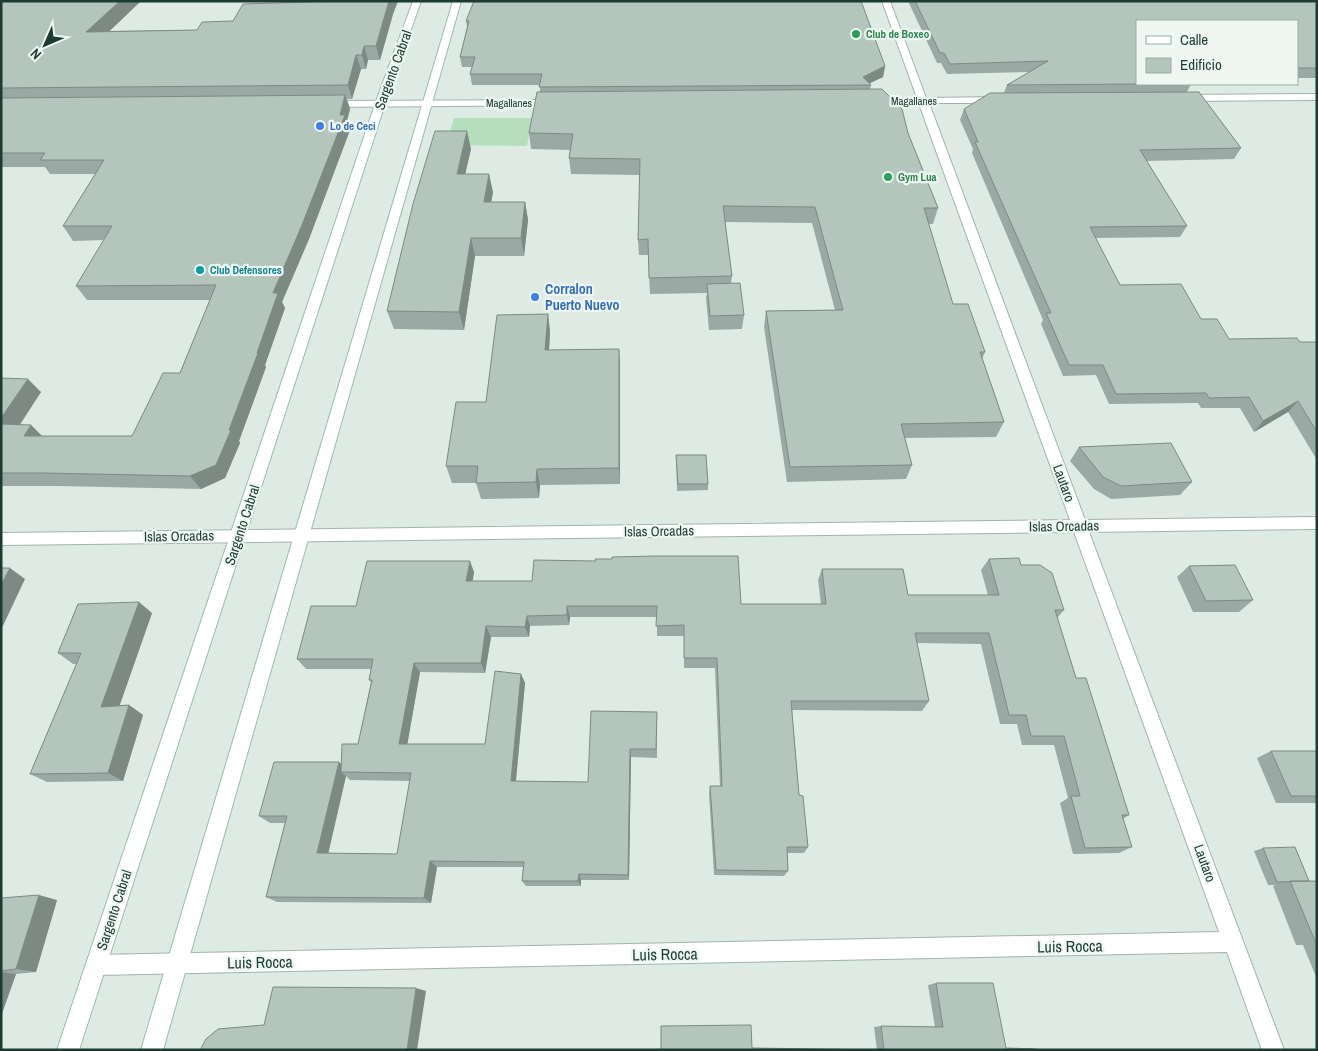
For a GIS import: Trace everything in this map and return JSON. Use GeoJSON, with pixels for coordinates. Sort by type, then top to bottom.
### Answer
{"type":"FeatureCollection","features":[{"type":"Feature","properties":{"kind":"street","name":"Sargento Cabral"},"geometry":{"type":"LineString","coordinates":[[68,1050],[380,104],[418,1]]}},
{"type":"Feature","properties":{"kind":"street"},"geometry":{"type":"LineString","coordinates":[[152,1050],[457,1]]}},
{"type":"Feature","properties":{"kind":"street","name":"Lautaro"},"geometry":{"type":"LineString","coordinates":[[886,1],[1273,1050]]}},
{"type":"Feature","properties":{"kind":"street"},"geometry":{"type":"LineString","coordinates":[[1179,98],[1317,97]]}},
{"type":"Feature","properties":{"kind":"street","name":"Magallanes"},"geometry":{"type":"LineString","coordinates":[[864,101],[1012,100]]}},
{"type":"Feature","properties":{"kind":"street","name":"Magallanes"},"geometry":{"type":"LineString","coordinates":[[320,104],[567,103]]}},
{"type":"Feature","properties":{"kind":"street","name":"Islas Orcadas"},"geometry":{"type":"LineString","coordinates":[[1,538],[1317,524]]}},
{"type":"Feature","properties":{"kind":"street","name":"Luis Rocca"},"geometry":{"type":"LineString","coordinates":[[96,965],[1234,942]]}},
{"type":"Feature","properties":{"kind":"green space"},"geometry":{"type":"Polygon","coordinates":[[[454,118],[532,118],[527,146],[446,145],[454,118]]]}},
{"type":"Feature","properties":{"kind":"building"},"geometry":{"type":"Polygon","coordinates":[[[1,1],[120,1],[86,32],[197,30],[202,22],[233,21],[243,4],[389,1],[376,46],[364,46],[362,55],[356,55],[348,85],[1,88],[1,1]]]}},
{"type":"Feature","properties":{"kind":"building"},"geometry":{"type":"Polygon","coordinates":[[[474,1],[861,1],[885,66],[863,77],[871,85],[539,87],[542,74],[470,74],[475,57],[460,57],[469,21],[466,21],[474,1]]]}},
{"type":"Feature","properties":{"kind":"building"},"geometry":{"type":"Polygon","coordinates":[[[915,1],[1317,1],[1317,68],[1298,68],[1298,20],[1136,20],[1136,84],[1007,85],[1048,61],[950,64],[944,53],[940,53],[915,1]]]}},
{"type":"Feature","properties":{"kind":"building"},"geometry":{"type":"Polygon","coordinates":[[[882,89],[902,109],[908,133],[938,208],[924,208],[953,304],[968,304],[985,352],[980,352],[1004,422],[901,424],[912,465],[790,467],[766,311],[843,310],[815,207],[723,206],[732,276],[649,278],[648,239],[638,240],[640,159],[569,158],[573,134],[529,133],[537,92],[882,89]]]}},
{"type":"Feature","properties":{"kind":"building"},"geometry":{"type":"Polygon","coordinates":[[[1199,92],[1241,148],[1140,150],[1187,226],[1090,227],[1120,285],[1181,284],[1201,319],[1217,319],[1229,339],[1297,338],[1300,342],[1317,342],[1317,432],[1298,401],[1263,421],[1249,397],[1209,398],[1206,393],[1116,394],[1103,365],[1069,365],[1046,313],[1051,313],[975,142],[978,142],[964,109],[990,93],[1199,92]]]}},
{"type":"Feature","properties":{"kind":"building"},"geometry":{"type":"Polygon","coordinates":[[[345,95],[340,115],[345,115],[273,293],[278,293],[229,430],[231,430],[216,465],[190,476],[1,473],[1,424],[31,425],[24,436],[132,436],[163,373],[180,373],[216,285],[76,286],[112,226],[63,226],[104,160],[40,160],[45,153],[1,153],[1,98],[345,95]]]}},
{"type":"Feature","properties":{"kind":"building"},"geometry":{"type":"Polygon","coordinates":[[[435,131],[467,131],[457,174],[489,174],[484,202],[525,202],[521,238],[471,238],[459,312],[387,311],[413,204],[435,131]]]}},
{"type":"Feature","properties":{"kind":"building"},"geometry":{"type":"Polygon","coordinates":[[[740,283],[744,315],[710,316],[707,284],[740,283]]]}},
{"type":"Feature","properties":{"kind":"building"},"geometry":{"type":"Polygon","coordinates":[[[548,314],[545,350],[619,349],[619,468],[537,469],[536,482],[476,483],[478,466],[446,466],[456,402],[486,402],[497,315],[548,314]]]}},
{"type":"Feature","properties":{"kind":"building"},"geometry":{"type":"Polygon","coordinates":[[[1,378],[28,379],[1,418],[1,378]]]}},
{"type":"Feature","properties":{"kind":"building"},"geometry":{"type":"Polygon","coordinates":[[[1171,443],[1192,482],[1121,486],[1103,477],[1079,447],[1171,443]]]}},
{"type":"Feature","properties":{"kind":"building"},"geometry":{"type":"Polygon","coordinates":[[[676,455],[706,455],[708,484],[678,484],[676,455]]]}},
{"type":"Feature","properties":{"kind":"building"},"geometry":{"type":"Polygon","coordinates":[[[738,556],[741,604],[826,604],[822,569],[903,569],[908,595],[999,595],[989,559],[1019,558],[1021,565],[1040,565],[1052,573],[1064,610],[1055,610],[1076,678],[1086,678],[1129,815],[1122,815],[1132,847],[1085,848],[1071,796],[1080,796],[1064,736],[1031,736],[1026,715],[1009,715],[989,633],[915,633],[929,701],[791,701],[799,795],[803,796],[808,847],[787,847],[788,871],[716,870],[710,786],[722,786],[717,658],[684,658],[684,625],[656,626],[657,606],[567,606],[567,615],[527,616],[525,627],[486,626],[481,663],[414,663],[399,744],[485,744],[495,671],[521,674],[511,781],[588,782],[591,711],[657,712],[656,749],[630,749],[628,875],[579,874],[578,881],[522,881],[524,862],[430,861],[424,898],[266,897],[287,816],[259,816],[274,762],[339,762],[317,853],[397,854],[411,773],[341,772],[342,744],[358,744],[372,680],[369,680],[373,659],[297,659],[311,606],[356,606],[367,561],[470,561],[466,581],[532,581],[534,560],[596,561],[595,559],[612,559],[612,557],[738,556]]]}},
{"type":"Feature","properties":{"kind":"building"},"geometry":{"type":"Polygon","coordinates":[[[1235,565],[1253,600],[1206,601],[1189,566],[1235,565]]]}},
{"type":"Feature","properties":{"kind":"building"},"geometry":{"type":"Polygon","coordinates":[[[1,568],[10,568],[1,585],[1,568]]]}},
{"type":"Feature","properties":{"kind":"building"},"geometry":{"type":"Polygon","coordinates":[[[139,602],[101,707],[129,705],[108,773],[30,774],[81,653],[58,653],[78,604],[139,602]]]}},
{"type":"Feature","properties":{"kind":"building"},"geometry":{"type":"Polygon","coordinates":[[[1271,751],[1317,751],[1317,796],[1291,796],[1271,751]]]}},
{"type":"Feature","properties":{"kind":"building"},"geometry":{"type":"Polygon","coordinates":[[[1295,847],[1309,881],[1277,882],[1263,848],[1295,847]]]}},
{"type":"Feature","properties":{"kind":"building"},"geometry":{"type":"Polygon","coordinates":[[[1290,881],[1317,881],[1317,941],[1315,941],[1290,881]]]}},
{"type":"Feature","properties":{"kind":"building"},"geometry":{"type":"Polygon","coordinates":[[[39,895],[16,969],[1,971],[1,898],[39,895]]]}},
{"type":"Feature","properties":{"kind":"building"},"geometry":{"type":"Polygon","coordinates":[[[936,983],[993,983],[1006,1048],[1037,1049],[1037,1050],[884,1050],[881,1026],[943,1027],[936,983]]]}},
{"type":"Feature","properties":{"kind":"building"},"geometry":{"type":"Polygon","coordinates":[[[273,987],[416,988],[407,1050],[200,1050],[206,1039],[218,1029],[264,1025],[273,987]]]}},
{"type":"Feature","properties":{"kind":"building"},"geometry":{"type":"Polygon","coordinates":[[[751,1025],[752,1048],[884,1050],[661,1050],[661,1026],[751,1025]]]}},
{"type":"Feature","properties":{"kind":"place","name":"Club de Boxeo"},"geometry":{"type":"Point","coordinates":[856,34]}},
{"type":"Feature","properties":{"kind":"place","name":"Lo de Ceci"},"geometry":{"type":"Point","coordinates":[320,126]}},
{"type":"Feature","properties":{"kind":"place","name":"Gym Lua"},"geometry":{"type":"Point","coordinates":[888,177]}},
{"type":"Feature","properties":{"kind":"place","name":"Club Defensores"},"geometry":{"type":"Point","coordinates":[200,270]}},
{"type":"Feature","properties":{"kind":"place","name":"Corralon Puerto Nuevo"},"geometry":{"type":"Point","coordinates":[535,297]}}]}
